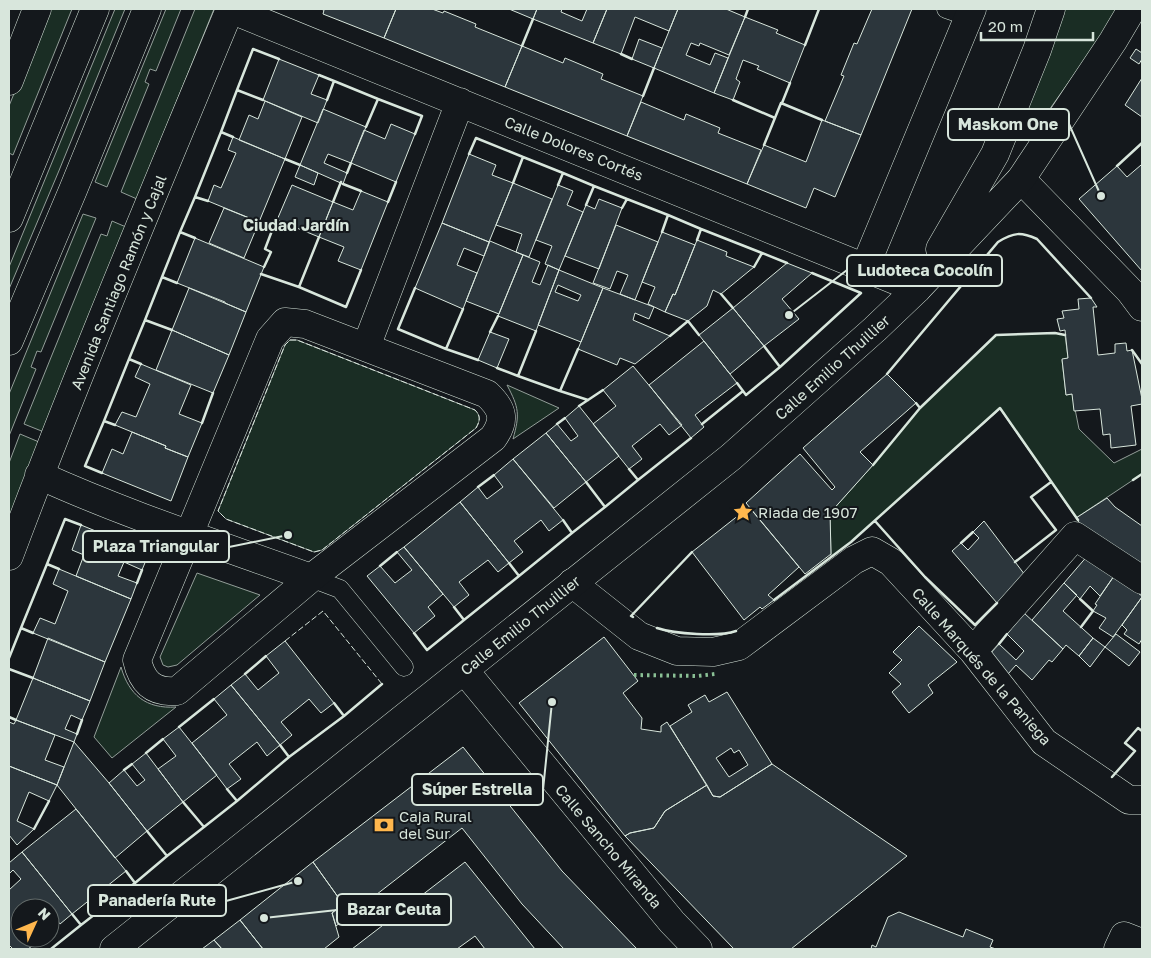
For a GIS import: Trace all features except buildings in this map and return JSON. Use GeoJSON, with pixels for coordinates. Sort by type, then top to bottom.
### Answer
{"type":"FeatureCollection","features":[{"type":"Feature","properties":{"kind":"street"},"geometry":{"type":"LineString","coordinates":[[9,81],[37,9]]}},
{"type":"Feature","properties":{"kind":"street"},"geometry":{"type":"LineString","coordinates":[[9,218],[95,9]]}},
{"type":"Feature","properties":{"kind":"street"},"geometry":{"type":"LineString","coordinates":[[9,340],[147,9]]}},
{"type":"Feature","properties":{"kind":"street","name":"Calle Dolores Cortés"},"geometry":{"type":"LineString","coordinates":[[230,9],[917,289]]}},
{"type":"Feature","properties":{"kind":"street","name":"Avenida Santiago Ramón y Cajal"},"geometry":{"type":"LineString","coordinates":[[9,556],[39,475],[230,9]]}},
{"type":"Feature","properties":{"kind":"street","name":"Calle Emilio Thuillier"},"geometry":{"type":"LineString","coordinates":[[917,289],[995,154],[1037,50],[1051,9]]}},
{"type":"Feature","properties":{"kind":"street","name":"Calle Emilio Thuillier"},"geometry":{"type":"LineString","coordinates":[[114,949],[731,456],[875,329],[917,289],[1021,179],[1114,41],[1132,9]]}},
{"type":"Feature","properties":{"kind":"street"},"geometry":{"type":"LineString","coordinates":[[865,267],[962,11]]}},
{"type":"Feature","properties":{"kind":"street"},"geometry":{"type":"LineString","coordinates":[[366,347],[460,102]]}},
{"type":"Feature","properties":{"kind":"street"},"geometry":{"type":"LineString","coordinates":[[1021,179],[1130,291],[1142,307]]}},
{"type":"Feature","properties":{"kind":"street"},"geometry":{"type":"LineString","coordinates":[[285,322],[305,324],[366,347],[487,394],[497,403],[502,416],[500,428],[493,438],[311,578],[177,691],[165,692],[152,687],[140,674],[138,660],[270,339],[285,322]]}},
{"type":"Feature","properties":{"kind":"street"},"geometry":{"type":"LineString","coordinates":[[39,475],[190,535],[311,578]]}},
{"type":"Feature","properties":{"kind":"street"},"geometry":{"type":"LineString","coordinates":[[973,652],[1075,536],[1142,580]]}},
{"type":"Feature","properties":{"kind":"street","name":"Calle Marqués de la Paniega"},"geometry":{"type":"LineString","coordinates":[[572,583],[639,636],[677,651],[713,652],[739,646],[854,560],[872,551],[891,562],[973,652],[1044,742],[1129,800],[1142,800]]}},
{"type":"Feature","properties":{"kind":"street","name":"Calle Sancho Miranda"},"geometry":{"type":"LineString","coordinates":[[464,670],[672,922],[698,949]]}},
{"type":"Feature","properties":{"kind":"lane"},"geometry":{"type":"LineString","coordinates":[[311,578],[340,589],[404,667]]}},
{"type":"Feature","properties":{"kind":"green space"},"geometry":{"type":"Polygon","coordinates":[[[48,9],[72,9],[13,155],[9,153],[9,106],[48,9]]]}},
{"type":"Feature","properties":{"kind":"green space"},"geometry":{"type":"Polygon","coordinates":[[[115,9],[125,9],[9,289],[9,267],[115,9]]]}},
{"type":"Feature","properties":{"kind":"green space"},"geometry":{"type":"Polygon","coordinates":[[[166,9],[181,9],[156,71],[150,69],[145,82],[149,84],[107,187],[95,182],[166,9]]]}},
{"type":"Feature","properties":{"kind":"green space"},"geometry":{"type":"Polygon","coordinates":[[[195,9],[214,9],[137,199],[121,192],[195,9]]]}},
{"type":"Feature","properties":{"kind":"green space"},"geometry":{"type":"Polygon","coordinates":[[[1065,9],[1118,9],[1117,14],[1037,127],[1033,130],[1027,129],[1022,123],[1065,9]]]}},
{"type":"Feature","properties":{"kind":"green space"},"geometry":{"type":"Polygon","coordinates":[[[83,214],[96,218],[41,352],[37,351],[31,367],[36,369],[9,436],[9,394],[83,214]]]}},
{"type":"Feature","properties":{"kind":"green space"},"geometry":{"type":"Polygon","coordinates":[[[112,221],[126,227],[44,432],[24,424],[101,234],[107,236],[112,221]]]}},
{"type":"Feature","properties":{"kind":"green space"},"geometry":{"type":"Polygon","coordinates":[[[1055,333],[1065,335],[1068,358],[1062,360],[1066,395],[1072,394],[1079,429],[1114,463],[1142,449],[1142,474],[1076,518],[1000,409],[851,542],[831,557],[830,513],[920,408],[996,335],[1055,333]]]}},
{"type":"Feature","properties":{"kind":"green space"},"geometry":{"type":"Polygon","coordinates":[[[290,340],[297,340],[475,410],[479,419],[476,428],[322,550],[314,552],[226,519],[218,511],[285,345],[290,340]]]}},
{"type":"Feature","properties":{"kind":"green space"},"geometry":{"type":"Polygon","coordinates":[[[507,385],[559,408],[513,439],[517,423],[517,411],[507,385]]]}},
{"type":"Feature","properties":{"kind":"green space"},"geometry":{"type":"Polygon","coordinates":[[[20,434],[39,442],[9,518],[9,463],[20,434]]]}},
{"type":"Feature","properties":{"kind":"green space"},"geometry":{"type":"Polygon","coordinates":[[[197,573],[260,595],[177,665],[168,667],[163,665],[160,657],[197,573]]]}},
{"type":"Feature","properties":{"kind":"green space"},"geometry":{"type":"Polygon","coordinates":[[[121,667],[124,677],[140,698],[156,706],[176,707],[112,758],[94,737],[121,667]]]}},
{"type":"Feature","properties":{"kind":"hedge"},"geometry":{"type":"LineString","coordinates":[[634,675],[698,676],[715,674]]}},
{"type":"Feature","properties":{"kind":"fence"},"geometry":{"type":"LineString","coordinates":[[290,340],[297,340],[475,410],[479,419],[476,428],[322,550],[314,552],[226,519],[218,511],[285,345],[290,340]]}},
{"type":"Feature","properties":{"kind":"fence"},"geometry":{"type":"LineString","coordinates":[[285,641],[323,611],[382,684]]}},
{"type":"Feature","properties":{"kind":"wall"},"geometry":{"type":"LineString","coordinates":[[745,17],[748,9]]}},
{"type":"Feature","properties":{"kind":"wall"},"geometry":{"type":"LineString","coordinates":[[805,45],[819,9]]}},
{"type":"Feature","properties":{"kind":"wall"},"geometry":{"type":"LineString","coordinates":[[522,46],[533,19]]}},
{"type":"Feature","properties":{"kind":"wall"},"geometry":{"type":"LineString","coordinates":[[263,100],[237,90],[253,49],[279,59]]}},
{"type":"Feature","properties":{"kind":"wall"},"geometry":{"type":"LineString","coordinates":[[621,54],[632,59]]}},
{"type":"Feature","properties":{"kind":"wall"},"geometry":{"type":"LineString","coordinates":[[643,96],[654,68]]}},
{"type":"Feature","properties":{"kind":"wall"},"geometry":{"type":"LineString","coordinates":[[319,75],[334,81],[327,100]]}},
{"type":"Feature","properties":{"kind":"wall"},"geometry":{"type":"LineString","coordinates":[[334,81],[378,99]]}},
{"type":"Feature","properties":{"kind":"wall"},"geometry":{"type":"LineString","coordinates":[[782,103],[790,83]]}},
{"type":"Feature","properties":{"kind":"wall"},"geometry":{"type":"LineString","coordinates":[[233,137],[221,132],[237,90]]}},
{"type":"Feature","properties":{"kind":"wall"},"geometry":{"type":"LineString","coordinates":[[366,127],[378,99],[422,116],[415,134]]}},
{"type":"Feature","properties":{"kind":"wall"},"geometry":{"type":"LineString","coordinates":[[733,100],[775,118]]}},
{"type":"Feature","properties":{"kind":"wall"},"geometry":{"type":"LineString","coordinates":[[764,145],[781,103],[822,120]]}},
{"type":"Feature","properties":{"kind":"wall"},"geometry":{"type":"LineString","coordinates":[[208,201],[195,197],[221,132]]}},
{"type":"Feature","properties":{"kind":"wall"},"geometry":{"type":"LineString","coordinates":[[469,154],[476,138],[523,157],[513,183]]}},
{"type":"Feature","properties":{"kind":"wall"},"geometry":{"type":"LineString","coordinates":[[1117,166],[1142,143]]}},
{"type":"Feature","properties":{"kind":"wall"},"geometry":{"type":"LineString","coordinates":[[523,157],[563,173]]}},
{"type":"Feature","properties":{"kind":"wall"},"geometry":{"type":"LineString","coordinates":[[285,159],[300,165]]}},
{"type":"Feature","properties":{"kind":"wall"},"geometry":{"type":"LineString","coordinates":[[347,173],[351,163]]}},
{"type":"Feature","properties":{"kind":"wall"},"geometry":{"type":"LineString","coordinates":[[558,185],[563,173],[594,186]]}},
{"type":"Feature","properties":{"kind":"wall"},"geometry":{"type":"LineString","coordinates":[[333,202],[341,182]]}},
{"type":"Feature","properties":{"kind":"wall"},"geometry":{"type":"LineString","coordinates":[[388,202],[396,182]]}},
{"type":"Feature","properties":{"kind":"wall"},"geometry":{"type":"LineString","coordinates":[[343,184],[361,191]]}},
{"type":"Feature","properties":{"kind":"wall"},"geometry":{"type":"LineString","coordinates":[[586,205],[594,186],[627,199]]}},
{"type":"Feature","properties":{"kind":"wall"},"geometry":{"type":"LineString","coordinates":[[180,232],[195,197]]}},
{"type":"Feature","properties":{"kind":"wall"},"geometry":{"type":"LineString","coordinates":[[622,208],[627,199],[668,215]]}},
{"type":"Feature","properties":{"kind":"wall"},"geometry":{"type":"LineString","coordinates":[[662,232],[668,215],[701,229]]}},
{"type":"Feature","properties":{"kind":"wall"},"geometry":{"type":"LineString","coordinates":[[259,222],[273,228],[265,249],[271,252],[264,267]]}},
{"type":"Feature","properties":{"kind":"wall"},"geometry":{"type":"LineString","coordinates":[[697,240],[701,229],[762,253]]}},
{"type":"Feature","properties":{"kind":"wall"},"geometry":{"type":"LineString","coordinates":[[162,277],[180,232],[195,238]]}},
{"type":"Feature","properties":{"kind":"wall"},"geometry":{"type":"LineString","coordinates":[[887,374],[998,242],[1009,236],[1022,234],[1037,239],[1091,298]]}},
{"type":"Feature","properties":{"kind":"wall"},"geometry":{"type":"LineString","coordinates":[[319,237],[299,287],[346,307],[361,270]]}},
{"type":"Feature","properties":{"kind":"wall"},"geometry":{"type":"LineString","coordinates":[[754,267],[762,253],[787,263]]}},
{"type":"Feature","properties":{"kind":"wall"},"geometry":{"type":"LineString","coordinates":[[780,367],[861,293],[812,273]]}},
{"type":"Feature","properties":{"kind":"wall"},"geometry":{"type":"LineString","coordinates":[[261,274],[299,287]]}},
{"type":"Feature","properties":{"kind":"wall"},"geometry":{"type":"LineString","coordinates":[[145,320],[162,277],[177,283]]}},
{"type":"Feature","properties":{"kind":"wall"},"geometry":{"type":"LineString","coordinates":[[415,288],[398,329],[446,349],[463,309]]}},
{"type":"Feature","properties":{"kind":"wall"},"geometry":{"type":"LineString","coordinates":[[721,294],[733,308]]}},
{"type":"Feature","properties":{"kind":"wall"},"geometry":{"type":"LineString","coordinates":[[490,332],[498,316]]}},
{"type":"Feature","properties":{"kind":"wall"},"geometry":{"type":"LineString","coordinates":[[129,359],[145,320],[172,330]]}},
{"type":"Feature","properties":{"kind":"wall"},"geometry":{"type":"LineString","coordinates":[[670,336],[688,321],[699,335]]}},
{"type":"Feature","properties":{"kind":"wall"},"geometry":{"type":"LineString","coordinates":[[536,331],[518,376],[560,391]]}},
{"type":"Feature","properties":{"kind":"wall"},"geometry":{"type":"LineString","coordinates":[[920,408],[996,335],[1055,333],[1065,335]]}},
{"type":"Feature","properties":{"kind":"wall"},"geometry":{"type":"LineString","coordinates":[[743,391],[746,395],[780,367],[764,346]]}},
{"type":"Feature","properties":{"kind":"wall"},"geometry":{"type":"LineString","coordinates":[[446,349],[478,360]]}},
{"type":"Feature","properties":{"kind":"wall"},"geometry":{"type":"LineString","coordinates":[[578,349],[560,391],[588,400]]}},
{"type":"Feature","properties":{"kind":"wall"},"geometry":{"type":"LineString","coordinates":[[1132,350],[1142,364]]}},
{"type":"Feature","properties":{"kind":"wall"},"geometry":{"type":"LineString","coordinates":[[104,421],[129,359],[141,364]]}},
{"type":"Feature","properties":{"kind":"wall"},"geometry":{"type":"LineString","coordinates":[[497,368],[518,376]]}},
{"type":"Feature","properties":{"kind":"wall"},"geometry":{"type":"LineString","coordinates":[[702,424],[743,391],[737,383]]}},
{"type":"Feature","properties":{"kind":"wall"},"geometry":{"type":"LineString","coordinates":[[579,406],[603,390]]}},
{"type":"Feature","properties":{"kind":"wall"},"geometry":{"type":"LineString","coordinates":[[202,423],[213,393]]}},
{"type":"Feature","properties":{"kind":"wall"},"geometry":{"type":"LineString","coordinates":[[873,465],[920,408],[916,403]]}},
{"type":"Feature","properties":{"kind":"wall"},"geometry":{"type":"LineString","coordinates":[[774,600],[851,542],[1000,408],[1078,520]]}},
{"type":"Feature","properties":{"kind":"wall"},"geometry":{"type":"LineString","coordinates":[[557,424],[565,418]]}},
{"type":"Feature","properties":{"kind":"wall"},"geometry":{"type":"LineString","coordinates":[[102,473],[85,466],[104,421],[115,425]]}},
{"type":"Feature","properties":{"kind":"wall"},"geometry":{"type":"LineString","coordinates":[[638,480],[691,438]]}},
{"type":"Feature","properties":{"kind":"wall"},"geometry":{"type":"LineString","coordinates":[[605,507],[638,480],[629,469]]}},
{"type":"Feature","properties":{"kind":"wall"},"geometry":{"type":"LineString","coordinates":[[1133,480],[1142,474]]}},
{"type":"Feature","properties":{"kind":"wall"},"geometry":{"type":"LineString","coordinates":[[478,487],[494,475]]}},
{"type":"Feature","properties":{"kind":"wall"},"geometry":{"type":"LineString","coordinates":[[572,533],[605,507],[586,482]]}},
{"type":"Feature","properties":{"kind":"wall"},"geometry":{"type":"LineString","coordinates":[[1015,562],[1056,530],[1031,497],[1051,482]]}},
{"type":"Feature","properties":{"kind":"wall"},"geometry":{"type":"LineString","coordinates":[[59,569],[47,564],[65,519],[81,525]]}},
{"type":"Feature","properties":{"kind":"wall"},"geometry":{"type":"LineString","coordinates":[[519,576],[572,533],[563,520]]}},
{"type":"Feature","properties":{"kind":"wall"},"geometry":{"type":"LineString","coordinates":[[875,521],[925,577],[975,625],[997,603]]}},
{"type":"Feature","properties":{"kind":"wall"},"geometry":{"type":"LineString","coordinates":[[961,543],[973,532]]}},
{"type":"Feature","properties":{"kind":"wall"},"geometry":{"type":"LineString","coordinates":[[380,566],[397,552]]}},
{"type":"Feature","properties":{"kind":"wall"},"geometry":{"type":"LineString","coordinates":[[633,617],[631,616],[692,552]]}},
{"type":"Feature","properties":{"kind":"wall"},"geometry":{"type":"LineString","coordinates":[[464,620],[519,576],[509,563]]}},
{"type":"Feature","properties":{"kind":"wall"},"geometry":{"type":"LineString","coordinates":[[33,633],[21,628],[47,564]]}},
{"type":"Feature","properties":{"kind":"wall"},"geometry":{"type":"LineString","coordinates":[[137,583],[142,570]]}},
{"type":"Feature","properties":{"kind":"wall"},"geometry":{"type":"LineString","coordinates":[[1080,599],[1093,611],[1081,627]]}},
{"type":"Feature","properties":{"kind":"wall"},"geometry":{"type":"LineString","coordinates":[[414,633],[427,650],[464,620],[454,607]]}},
{"type":"Feature","properties":{"kind":"wall"},"geometry":{"type":"LineString","coordinates":[[9,658],[21,628]]}},
{"type":"Feature","properties":{"kind":"wall"},"geometry":{"type":"LineString","coordinates":[[657,628],[697,634],[719,634],[736,631]]}},
{"type":"Feature","properties":{"kind":"wall"},"geometry":{"type":"LineString","coordinates":[[999,644],[1007,634]]}},
{"type":"Feature","properties":{"kind":"wall"},"geometry":{"type":"LineString","coordinates":[[245,674],[266,656]]}},
{"type":"Feature","properties":{"kind":"wall"},"geometry":{"type":"LineString","coordinates":[[9,669],[33,678]]}},
{"type":"Feature","properties":{"kind":"wall"},"geometry":{"type":"LineString","coordinates":[[344,716],[382,684]]}},
{"type":"Feature","properties":{"kind":"wall"},"geometry":{"type":"LineString","coordinates":[[179,727],[214,699]]}},
{"type":"Feature","properties":{"kind":"wall"},"geometry":{"type":"LineString","coordinates":[[289,757],[344,716],[334,703]]}},
{"type":"Feature","properties":{"kind":"wall"},"geometry":{"type":"LineString","coordinates":[[9,717],[16,720]]}},
{"type":"Feature","properties":{"kind":"wall"},"geometry":{"type":"LineString","coordinates":[[77,734],[82,720]]}},
{"type":"Feature","properties":{"kind":"wall"},"geometry":{"type":"LineString","coordinates":[[1112,777],[1135,751],[1125,743],[1138,728],[1142,731]]}},
{"type":"Feature","properties":{"kind":"wall"},"geometry":{"type":"LineString","coordinates":[[146,753],[163,739]]}},
{"type":"Feature","properties":{"kind":"wall"},"geometry":{"type":"LineString","coordinates":[[237,801],[289,757],[280,745]]}},
{"type":"Feature","properties":{"kind":"wall"},"geometry":{"type":"LineString","coordinates":[[124,770],[132,764]]}},
{"type":"Feature","properties":{"kind":"wall"},"geometry":{"type":"LineString","coordinates":[[204,827],[237,801],[227,789]]}},
{"type":"Feature","properties":{"kind":"wall"},"geometry":{"type":"LineString","coordinates":[[34,829],[49,801]]}},
{"type":"Feature","properties":{"kind":"wall"},"geometry":{"type":"LineString","coordinates":[[167,856],[204,827],[183,802]]}},
{"type":"Feature","properties":{"kind":"wall"},"geometry":{"type":"LineString","coordinates":[[135,883],[167,856],[147,831]]}},
{"type":"Feature","properties":{"kind":"wall"},"geometry":{"type":"LineString","coordinates":[[81,925],[135,883],[126,871]]}},
{"type":"Feature","properties":{"kind":"wall"},"geometry":{"type":"LineString","coordinates":[[51,949],[81,925],[72,914]]}},
{"type":"Feature","properties":{"kind":"place","name":"Maskom One"},"geometry":{"type":"Point","coordinates":[1101,196]}},
{"type":"Feature","properties":{"kind":"place","name":"Ludoteca Cocolín"},"geometry":{"type":"Point","coordinates":[789,315]}},
{"type":"Feature","properties":{"kind":"place","name":"Riada de 1907"},"geometry":{"type":"Point","coordinates":[743,512]}},
{"type":"Feature","properties":{"kind":"place","name":"Plaza Triangular"},"geometry":{"type":"Point","coordinates":[288,535]}},
{"type":"Feature","properties":{"kind":"place","name":"Súper Estrella"},"geometry":{"type":"Point","coordinates":[552,702]}},
{"type":"Feature","properties":{"kind":"place","name":"Caja Rural del Sur"},"geometry":{"type":"Point","coordinates":[384,825]}},
{"type":"Feature","properties":{"kind":"place","name":"Panadería Rute"},"geometry":{"type":"Point","coordinates":[298,881]}},
{"type":"Feature","properties":{"kind":"place","name":"Bazar Ceuta"},"geometry":{"type":"Point","coordinates":[264,918]}},
{"type":"Feature","properties":{"kind":"district","name":"Ciudad Jardín"},"geometry":{"type":"Point","coordinates":[296,225]}}]}
